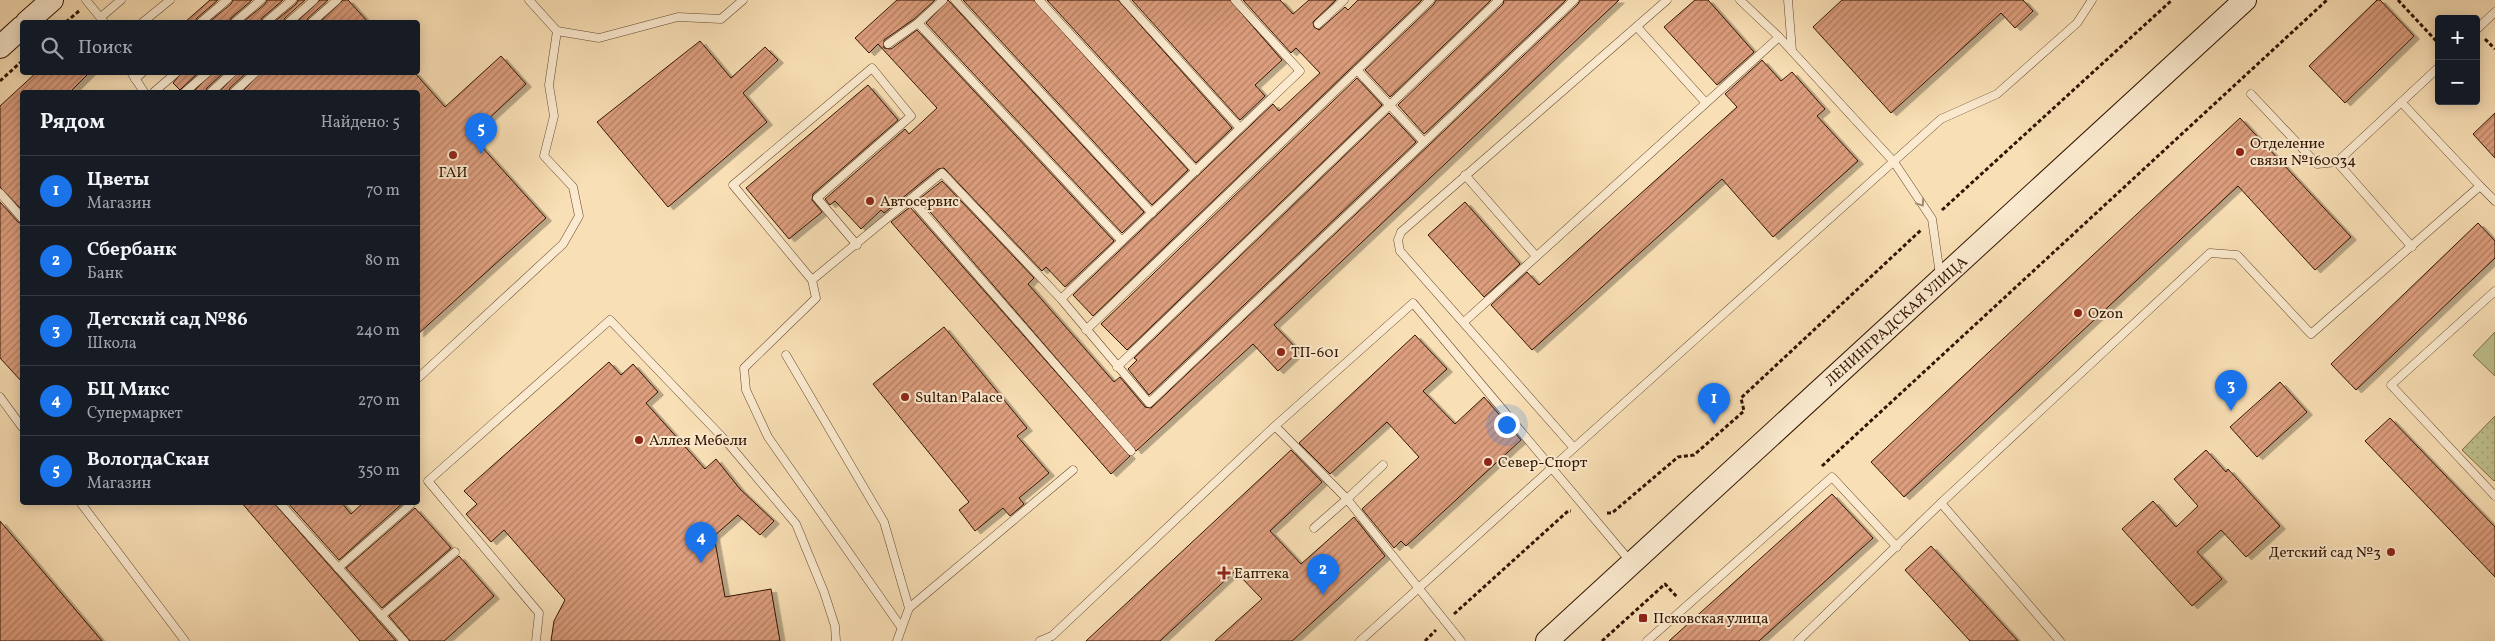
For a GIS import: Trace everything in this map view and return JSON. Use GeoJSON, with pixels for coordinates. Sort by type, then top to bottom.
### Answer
{"type":"FeatureCollection","features":[{"type":"Feature","properties":{"kind":"main road"},"geometry":{"type":"LineString","coordinates":[[29,20],[52,0]]}},
{"type":"Feature","properties":{"kind":"main road","name":"ЛЕНИНГРАДСКАЯ УЛИЦА"},"geometry":{"type":"LineString","coordinates":[[1547,641],[2245,0]]}},
{"type":"Feature","properties":{"kind":"main road"},"geometry":{"type":"LineString","coordinates":[[0,47],[20,29]]}},
{"type":"Feature","properties":{"kind":"lane"},"geometry":{"type":"LineString","coordinates":[[86,0],[102,20],[121,0]]}},
{"type":"Feature","properties":{"kind":"lane"},"geometry":{"type":"LineString","coordinates":[[145,20],[170,0]]}},
{"type":"Feature","properties":{"kind":"lane"},"geometry":{"type":"LineString","coordinates":[[203,20],[227,0]]}},
{"type":"Feature","properties":{"kind":"lane"},"geometry":{"type":"LineString","coordinates":[[237,20],[261,0]]}},
{"type":"Feature","properties":{"kind":"lane"},"geometry":{"type":"LineString","coordinates":[[268,20],[292,0]]}},
{"type":"Feature","properties":{"kind":"lane"},"geometry":{"type":"LineString","coordinates":[[291,20],[314,0]]}},
{"type":"Feature","properties":{"kind":"lane"},"geometry":{"type":"LineString","coordinates":[[314,20],[337,0]]}},
{"type":"Feature","properties":{"kind":"lane"},"geometry":{"type":"LineString","coordinates":[[529,0],[557,31],[599,38],[678,17],[721,19],[743,0]]}},
{"type":"Feature","properties":{"kind":"lane"},"geometry":{"type":"LineString","coordinates":[[888,44],[918,23],[943,0]]}},
{"type":"Feature","properties":{"kind":"lane"},"geometry":{"type":"LineString","coordinates":[[955,0],[1152,213]]}},
{"type":"Feature","properties":{"kind":"lane"},"geometry":{"type":"LineString","coordinates":[[1039,0],[1196,171]]}},
{"type":"Feature","properties":{"kind":"lane"},"geometry":{"type":"LineString","coordinates":[[1124,0],[1240,128]]}},
{"type":"Feature","properties":{"kind":"lane"},"geometry":{"type":"LineString","coordinates":[[1061,299],[1300,71],[1235,0]]}},
{"type":"Feature","properties":{"kind":"lane"},"geometry":{"type":"LineString","coordinates":[[1318,24],[1344,0]]}},
{"type":"Feature","properties":{"kind":"lane"},"geometry":{"type":"LineString","coordinates":[[1086,330],[1430,0]]}},
{"type":"Feature","properties":{"kind":"lane"},"geometry":{"type":"LineString","coordinates":[[1117,367],[1388,104],[1499,0]]}},
{"type":"Feature","properties":{"kind":"lane"},"geometry":{"type":"LineString","coordinates":[[812,280],[857,245],[942,173],[1061,299],[1149,403],[1574,0]]}},
{"type":"Feature","properties":{"kind":"lane"},"geometry":{"type":"LineString","coordinates":[[1574,448],[1400,251],[1398,240],[1401,232],[1667,0]]}},
{"type":"Feature","properties":{"kind":"lane"},"geometry":{"type":"LineString","coordinates":[[1740,0],[1779,37],[1894,162],[1932,219],[1941,280]]}},
{"type":"Feature","properties":{"kind":"lane"},"geometry":{"type":"LineString","coordinates":[[1788,0],[1792,51]]}},
{"type":"Feature","properties":{"kind":"lane"},"geometry":{"type":"LineString","coordinates":[[1360,641],[1941,119],[1997,94],[2077,22],[2092,0]]}},
{"type":"Feature","properties":{"kind":"lane"},"geometry":{"type":"LineString","coordinates":[[2480,26],[2495,12]]}},
{"type":"Feature","properties":{"kind":"lane"},"geometry":{"type":"LineString","coordinates":[[918,23],[1122,241]]}},
{"type":"Feature","properties":{"kind":"lane"},"geometry":{"type":"LineString","coordinates":[[1637,27],[1705,102]]}},
{"type":"Feature","properties":{"kind":"lane"},"geometry":{"type":"LineString","coordinates":[[420,376],[563,244],[579,216],[573,186],[544,156],[554,116],[550,85],[557,31]]}},
{"type":"Feature","properties":{"kind":"lane"},"geometry":{"type":"LineString","coordinates":[[1464,322],[1779,37]]}},
{"type":"Feature","properties":{"kind":"lane"},"geometry":{"type":"LineString","coordinates":[[857,245],[817,198],[911,116],[872,68],[733,186],[812,280],[816,298],[744,368],[746,390],[768,437],[901,627]]}},
{"type":"Feature","properties":{"kind":"lane"},"geometry":{"type":"LineString","coordinates":[[1357,70],[1423,142]]}},
{"type":"Feature","properties":{"kind":"lane"},"geometry":{"type":"LineString","coordinates":[[2251,94],[2317,164],[2337,162],[2435,71]]}},
{"type":"Feature","properties":{"kind":"lane"},"geometry":{"type":"LineString","coordinates":[[156,90],[174,75]]}},
{"type":"Feature","properties":{"kind":"lane"},"geometry":{"type":"LineString","coordinates":[[187,90],[205,75]]}},
{"type":"Feature","properties":{"kind":"lane"},"geometry":{"type":"LineString","coordinates":[[213,90],[230,75]]}},
{"type":"Feature","properties":{"kind":"lane"},"geometry":{"type":"LineString","coordinates":[[236,90],[253,75]]}},
{"type":"Feature","properties":{"kind":"lane"},"geometry":{"type":"LineString","coordinates":[[133,76],[143,90]]}},
{"type":"Feature","properties":{"kind":"lane"},"geometry":{"type":"LineString","coordinates":[[2402,103],[2495,200]]}},
{"type":"Feature","properties":{"kind":"lane"},"geometry":{"type":"LineString","coordinates":[[2337,162],[2412,247]]}},
{"type":"Feature","properties":{"kind":"lane"},"geometry":{"type":"LineString","coordinates":[[1465,175],[1536,256]]}},
{"type":"Feature","properties":{"kind":"lane"},"geometry":{"type":"LineString","coordinates":[[1798,641],[1941,503],[2210,253],[2237,255],[2311,334],[2480,186]]}},
{"type":"Feature","properties":{"kind":"lane"},"geometry":{"type":"LineString","coordinates":[[0,193],[20,216]]}},
{"type":"Feature","properties":{"kind":"lane"},"geometry":{"type":"LineString","coordinates":[[911,199],[1131,451]]}},
{"type":"Feature","properties":{"kind":"lane"},"geometry":{"type":"LineString","coordinates":[[2495,291],[2391,385],[2495,496]]}},
{"type":"Feature","properties":{"kind":"lane"},"geometry":{"type":"LineString","coordinates":[[1040,641],[1052,636],[1275,426],[1413,303],[1632,562]]}},
{"type":"Feature","properties":{"kind":"lane"},"geometry":{"type":"LineString","coordinates":[[536,641],[539,612],[428,481],[610,320],[727,442],[796,524],[827,600],[835,626],[836,641]]}},
{"type":"Feature","properties":{"kind":"lane"},"geometry":{"type":"LineString","coordinates":[[786,355],[884,522],[909,608]]}},
{"type":"Feature","properties":{"kind":"lane"},"geometry":{"type":"LineString","coordinates":[[0,397],[20,424]]}},
{"type":"Feature","properties":{"kind":"lane"},"geometry":{"type":"LineString","coordinates":[[1275,426],[1347,499],[1461,641]]}},
{"type":"Feature","properties":{"kind":"lane"},"geometry":{"type":"LineString","coordinates":[[1314,528],[1383,465]]}},
{"type":"Feature","properties":{"kind":"lane"},"geometry":{"type":"LineString","coordinates":[[897,641],[909,608],[1073,470]]}},
{"type":"Feature","properties":{"kind":"lane"},"geometry":{"type":"LineString","coordinates":[[1647,641],[1832,478],[1897,547]]}},
{"type":"Feature","properties":{"kind":"lane"},"geometry":{"type":"LineString","coordinates":[[1941,503],[2060,641]]}},
{"type":"Feature","properties":{"kind":"lane"},"geometry":{"type":"LineString","coordinates":[[82,505],[185,641]]}},
{"type":"Feature","properties":{"kind":"lane"},"geometry":{"type":"LineString","coordinates":[[282,505],[404,641]]}},
{"type":"Feature","properties":{"kind":"lane"},"geometry":{"type":"LineString","coordinates":[[338,568],[410,505]]}},
{"type":"Feature","properties":{"kind":"lane"},"geometry":{"type":"LineString","coordinates":[[381,616],[455,552]]}},
{"type":"Feature","properties":{"kind":"path"},"geometry":{"type":"LineString","coordinates":[[1425,641],[1568,511],[1612,513],[1678,457],[1694,455],[1744,411],[1741,398],[1932,219],[2172,0]]}},
{"type":"Feature","properties":{"kind":"path"},"geometry":{"type":"LineString","coordinates":[[1817,470],[2327,0]]}},
{"type":"Feature","properties":{"kind":"path"},"geometry":{"type":"LineString","coordinates":[[2398,0],[2435,40]]}},
{"type":"Feature","properties":{"kind":"path"},"geometry":{"type":"LineString","coordinates":[[0,82],[20,63]]}},
{"type":"Feature","properties":{"kind":"path"},"geometry":{"type":"LineString","coordinates":[[1602,641],[1665,584],[1680,600]]}},
{"type":"Feature","properties":{"kind":"green space"},"geometry":{"type":"Polygon","coordinates":[[[2495,332],[2495,376],[2473,355],[2495,332]]]}},
{"type":"Feature","properties":{"kind":"green space"},"geometry":{"type":"Polygon","coordinates":[[[2495,416],[2495,480],[2494,481],[2462,450],[2495,416]]]}},
{"type":"Feature","properties":{"kind":"building"},"geometry":{"type":"Polygon","coordinates":[[[210,0],[218,0],[196,20],[187,20],[210,0]]]}},
{"type":"Feature","properties":{"kind":"building"},"geometry":{"type":"Polygon","coordinates":[[[233,0],[252,0],[230,20],[211,20],[231,4],[233,0]]]}},
{"type":"Feature","properties":{"kind":"building"},"geometry":{"type":"Polygon","coordinates":[[[267,0],[283,0],[261,20],[245,20],[265,4],[267,0]]]}},
{"type":"Feature","properties":{"kind":"building"},"geometry":{"type":"Polygon","coordinates":[[[298,0],[305,0],[284,20],[276,20],[296,4],[298,0]]]}},
{"type":"Feature","properties":{"kind":"building"},"geometry":{"type":"Polygon","coordinates":[[[320,0],[328,0],[307,20],[299,20],[320,0]]]}},
{"type":"Feature","properties":{"kind":"building"},"geometry":{"type":"Polygon","coordinates":[[[343,0],[348,0],[366,20],[322,20],[343,0]]]}},
{"type":"Feature","properties":{"kind":"building"},"geometry":{"type":"Polygon","coordinates":[[[897,0],[935,0],[914,19],[884,40],[884,48],[891,49],[917,30],[1114,241],[1065,287],[1046,267],[1042,271],[944,168],[938,169],[884,213],[881,210],[861,229],[835,201],[830,205],[825,199],[905,129],[909,134],[937,108],[878,44],[869,53],[855,38],[897,0]]]}},
{"type":"Feature","properties":{"kind":"building"},"geometry":{"type":"Polygon","coordinates":[[[948,0],[1144,212],[1122,233],[926,23],[948,0]]]}},
{"type":"Feature","properties":{"kind":"building"},"geometry":{"type":"Polygon","coordinates":[[[963,0],[1034,0],[1188,170],[1152,205],[963,0]]]}},
{"type":"Feature","properties":{"kind":"building"},"geometry":{"type":"Polygon","coordinates":[[[1047,0],[1118,0],[1232,128],[1196,163],[1047,0]]]}},
{"type":"Feature","properties":{"kind":"building"},"geometry":{"type":"Polygon","coordinates":[[[1132,0],[1230,0],[1282,60],[1255,85],[1265,96],[1240,120],[1132,0]]]}},
{"type":"Feature","properties":{"kind":"building"},"geometry":{"type":"Polygon","coordinates":[[[1243,0],[1280,0],[1293,14],[1309,0],[1336,0],[1313,22],[1314,27],[1319,30],[1345,7],[1348,10],[1358,0],[1422,0],[1093,316],[1073,295],[1273,104],[1279,111],[1320,73],[1296,48],[1291,53],[1243,0]]]}},
{"type":"Feature","properties":{"kind":"building"},"geometry":{"type":"Polygon","coordinates":[[[1436,0],[1491,0],[1390,97],[1365,70],[1436,0]]]}},
{"type":"Feature","properties":{"kind":"building"},"geometry":{"type":"Polygon","coordinates":[[[1504,0],[1566,0],[1424,134],[1398,105],[1503,4],[1504,0]]]}},
{"type":"Feature","properties":{"kind":"building"},"geometry":{"type":"Polygon","coordinates":[[[1580,0],[1619,0],[1274,325],[1299,351],[1278,371],[1253,344],[1136,451],[919,199],[942,181],[1034,278],[1028,284],[1114,382],[1120,377],[1145,407],[1151,408],[1578,4],[1580,0]]]}},
{"type":"Feature","properties":{"kind":"building"},"geometry":{"type":"Polygon","coordinates":[[[1695,0],[1708,0],[1754,52],[1717,85],[1664,27],[1695,0]]]}},
{"type":"Feature","properties":{"kind":"building"},"geometry":{"type":"Polygon","coordinates":[[[1842,0],[2023,0],[2033,11],[2015,28],[2001,13],[1891,113],[1813,27],[1842,0]]]}},
{"type":"Feature","properties":{"kind":"building"},"geometry":{"type":"Polygon","coordinates":[[[2377,0],[2380,0],[2414,36],[2345,103],[2309,66],[2377,0]]]}},
{"type":"Feature","properties":{"kind":"building"},"geometry":{"type":"Polygon","coordinates":[[[700,41],[731,78],[765,47],[778,60],[743,93],[767,122],[668,207],[597,122],[700,41]]]}},
{"type":"Feature","properties":{"kind":"building","name":"ГАИ"},"geometry":{"type":"Polygon","coordinates":[[[501,56],[526,84],[471,135],[546,218],[420,332],[420,90],[244,90],[258,75],[417,75],[445,107],[501,56]]]}},
{"type":"Feature","properties":{"kind":"building"},"geometry":{"type":"Polygon","coordinates":[[[1762,60],[1781,81],[1792,72],[1825,109],[1817,116],[1858,161],[1773,237],[1722,179],[1532,350],[1491,305],[1527,272],[1539,285],[1737,107],[1725,94],[1762,60]]]}},
{"type":"Feature","properties":{"kind":"building"},"geometry":{"type":"Polygon","coordinates":[[[34,75],[87,75],[72,90],[20,90],[20,208],[0,187],[0,106],[34,75]]]}},
{"type":"Feature","properties":{"kind":"building"},"geometry":{"type":"Polygon","coordinates":[[[180,75],[196,75],[180,90],[173,83],[180,75]]]}},
{"type":"Feature","properties":{"kind":"building"},"geometry":{"type":"Polygon","coordinates":[[[210,75],[221,75],[206,90],[195,90],[210,75]]]}},
{"type":"Feature","properties":{"kind":"building"},"geometry":{"type":"Polygon","coordinates":[[[235,75],[244,75],[229,90],[221,90],[235,75]]]}},
{"type":"Feature","properties":{"kind":"building"},"geometry":{"type":"Polygon","coordinates":[[[1357,78],[1382,105],[1127,350],[1101,324],[1357,78]]]}},
{"type":"Feature","properties":{"kind":"building"},"geometry":{"type":"Polygon","coordinates":[[[868,85],[898,120],[813,194],[812,200],[822,212],[789,239],[746,188],[868,85]]]}},
{"type":"Feature","properties":{"kind":"building"},"geometry":{"type":"Polygon","coordinates":[[[1389,113],[1416,142],[1149,395],[1128,369],[1137,360],[1134,358],[1389,113]]]}},
{"type":"Feature","properties":{"kind":"building"},"geometry":{"type":"Polygon","coordinates":[[[2495,113],[2495,158],[2473,134],[2495,113]]]}},
{"type":"Feature","properties":{"kind":"building"},"geometry":{"type":"Polygon","coordinates":[[[2240,118],[2351,237],[2315,270],[2238,186],[1904,497],[1871,462],[2240,118]]]}},
{"type":"Feature","properties":{"kind":"building"},"geometry":{"type":"Polygon","coordinates":[[[0,202],[20,223],[20,380],[0,358],[0,202]]]}},
{"type":"Feature","properties":{"kind":"building"},"geometry":{"type":"Polygon","coordinates":[[[1465,202],[1520,264],[1484,297],[1428,235],[1465,202]]]}},
{"type":"Feature","properties":{"kind":"building"},"geometry":{"type":"Polygon","coordinates":[[[910,207],[1130,456],[1111,474],[891,222],[910,207]]]}},
{"type":"Feature","properties":{"kind":"building"},"geometry":{"type":"Polygon","coordinates":[[[2478,223],[2495,241],[2495,258],[2356,390],[2331,364],[2478,223]]]}},
{"type":"Feature","properties":{"kind":"building"},"geometry":{"type":"Polygon","coordinates":[[[944,327],[1027,428],[1017,436],[1049,473],[1019,498],[1024,504],[1010,516],[1003,508],[975,531],[959,510],[969,502],[873,384],[944,327]]]}},
{"type":"Feature","properties":{"kind":"building"},"geometry":{"type":"Polygon","coordinates":[[[1415,335],[1447,369],[1423,391],[1455,424],[1484,397],[1521,440],[1406,546],[1401,541],[1394,548],[1362,509],[1419,457],[1387,422],[1330,474],[1299,443],[1415,335]]]}},
{"type":"Feature","properties":{"kind":"building"},"geometry":{"type":"Polygon","coordinates":[[[609,362],[621,375],[633,364],[658,392],[646,403],[705,469],[716,459],[740,489],[774,521],[760,535],[738,515],[714,536],[725,597],[771,589],[780,641],[551,641],[554,621],[565,600],[504,530],[491,542],[466,514],[477,504],[464,491],[609,362]]]}},
{"type":"Feature","properties":{"kind":"building"},"geometry":{"type":"Polygon","coordinates":[[[2280,382],[2307,412],[2257,457],[2230,427],[2280,382]]]}},
{"type":"Feature","properties":{"kind":"building"},"geometry":{"type":"Polygon","coordinates":[[[2390,418],[2495,527],[2495,577],[2365,441],[2390,418]]]}},
{"type":"Feature","properties":{"kind":"building"},"geometry":{"type":"Polygon","coordinates":[[[1291,450],[1322,482],[1270,531],[1301,564],[1354,517],[1385,556],[1292,641],[1215,641],[1262,599],[1235,571],[1160,641],[1086,641],[1291,450]]]}},
{"type":"Feature","properties":{"kind":"building"},"geometry":{"type":"Polygon","coordinates":[[[2206,450],[2226,472],[2228,469],[2280,526],[2246,557],[2221,530],[2197,552],[2222,579],[2192,606],[2122,529],[2153,501],[2176,527],[2198,506],[2174,479],[2206,450]]]}},
{"type":"Feature","properties":{"kind":"building"},"geometry":{"type":"Polygon","coordinates":[[[1832,494],[1873,538],[1759,641],[1669,641],[1832,494]]]}},
{"type":"Feature","properties":{"kind":"building"},"geometry":{"type":"Polygon","coordinates":[[[244,505],[276,505],[396,641],[360,641],[244,505]]]}},
{"type":"Feature","properties":{"kind":"building"},"geometry":{"type":"Polygon","coordinates":[[[290,505],[344,505],[351,514],[361,505],[401,505],[339,560],[290,505]]]}},
{"type":"Feature","properties":{"kind":"building"},"geometry":{"type":"Polygon","coordinates":[[[415,508],[451,548],[382,608],[346,568],[415,508]]]}},
{"type":"Feature","properties":{"kind":"building"},"geometry":{"type":"Polygon","coordinates":[[[0,521],[102,641],[0,641],[0,521]]]}},
{"type":"Feature","properties":{"kind":"building"},"geometry":{"type":"Polygon","coordinates":[[[1931,546],[2018,641],[1970,641],[1905,570],[1931,546]]]}},
{"type":"Feature","properties":{"kind":"building"},"geometry":{"type":"Polygon","coordinates":[[[459,556],[494,596],[444,641],[410,641],[389,616],[459,556]]]}},
{"type":"Feature","properties":{"kind":"place","name":"Отделение связи №160034"},"geometry":{"type":"Point","coordinates":[2240,152]}},
{"type":"Feature","properties":{"kind":"place","name":"ВологдаСкан"},"geometry":{"type":"Point","coordinates":[481,154]}},
{"type":"Feature","properties":{"kind":"place","name":"ГАИ"},"geometry":{"type":"Point","coordinates":[453,155]}},
{"type":"Feature","properties":{"kind":"place","name":"Автосервис"},"geometry":{"type":"Point","coordinates":[870,201]}},
{"type":"Feature","properties":{"kind":"place","name":"Ozon"},"geometry":{"type":"Point","coordinates":[2078,313]}},
{"type":"Feature","properties":{"kind":"place","name":"ТП-601"},"geometry":{"type":"Point","coordinates":[1281,352]}},
{"type":"Feature","properties":{"kind":"place","name":"Sultan Palace"},"geometry":{"type":"Point","coordinates":[905,397]}},
{"type":"Feature","properties":{"kind":"place","name":"Детский сад №86"},"geometry":{"type":"Point","coordinates":[2231,411]}},
{"type":"Feature","properties":{"kind":"place","name":"Цветы"},"geometry":{"type":"Point","coordinates":[1714,424]}},
{"type":"Feature","properties":{"kind":"place","name":"Аллея Мебели"},"geometry":{"type":"Point","coordinates":[639,440]}},
{"type":"Feature","properties":{"kind":"place","name":"Север-Спорт"},"geometry":{"type":"Point","coordinates":[1488,462]}},
{"type":"Feature","properties":{"kind":"place","name":"Детский сад №3"},"geometry":{"type":"Point","coordinates":[2391,552]}},
{"type":"Feature","properties":{"kind":"place","name":"БЦ Микс"},"geometry":{"type":"Point","coordinates":[701,563]}},
{"type":"Feature","properties":{"kind":"place","name":"Еаптека"},"geometry":{"type":"Point","coordinates":[1224,573]}},
{"type":"Feature","properties":{"kind":"place","name":"Сбербанк"},"geometry":{"type":"Point","coordinates":[1323,595]}},
{"type":"Feature","properties":{"kind":"place","name":"Псковская улица"},"geometry":{"type":"Point","coordinates":[1643,618]}}]}
